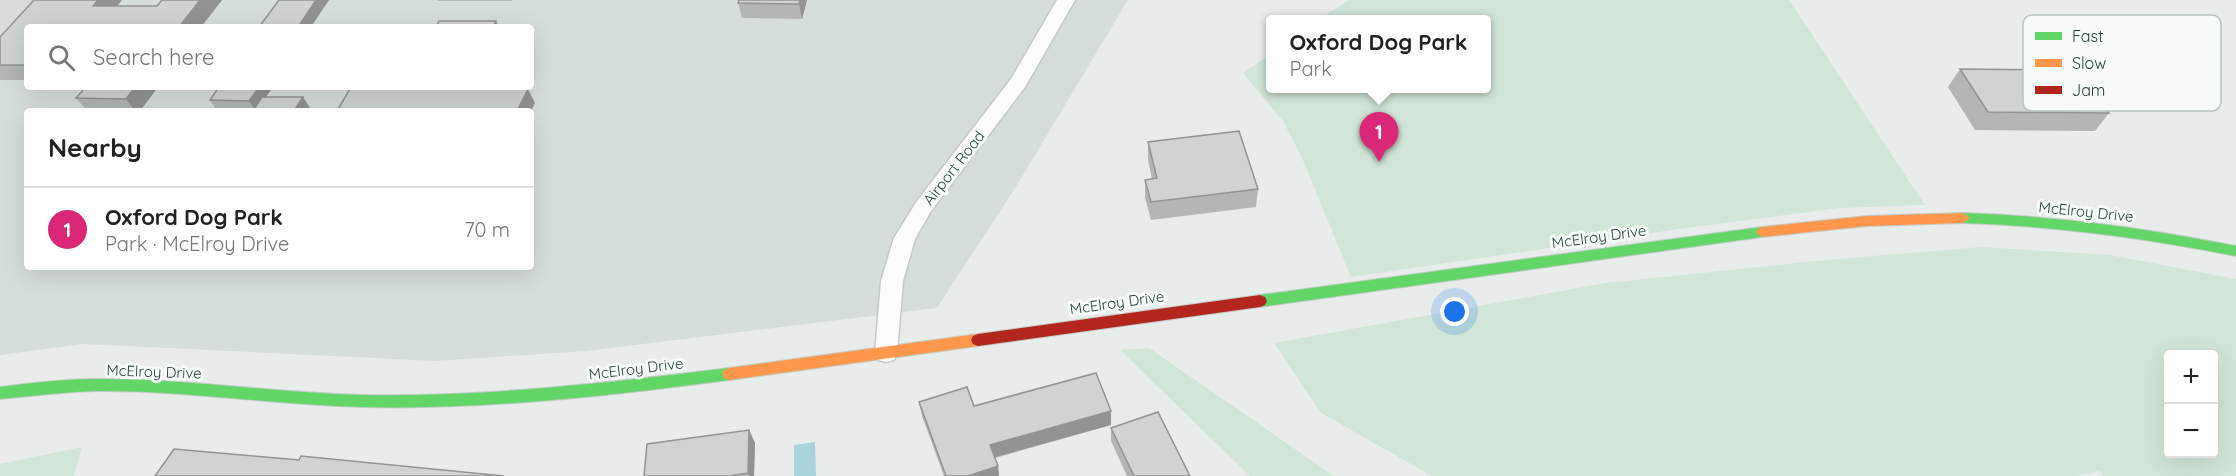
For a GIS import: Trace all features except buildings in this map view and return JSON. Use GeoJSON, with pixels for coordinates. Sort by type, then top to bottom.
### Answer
{"type":"FeatureCollection","features":[{"type":"Feature","properties":{"kind":"street","name":"Airport Road"},"geometry":{"type":"LineString","coordinates":[[886,353],[892,281],[905,238],[924,206],[1018,83],[1066,0]]}},
{"type":"Feature","properties":{"kind":"street","name":"McElroy Drive"},"geometry":{"type":"LineString","coordinates":[[0,393],[58,386],[157,387],[362,401],[522,398],[624,388],[886,353],[1202,307],[1807,226],[1904,219],[1995,220],[2097,227],[2236,251]]}},
{"type":"Feature","properties":{"kind":"shaded area"},"geometry":{"type":"Polygon","coordinates":[[[0,0],[1128,0],[1019,182],[937,308],[586,351],[435,361],[83,344],[0,355],[0,0]]]}},
{"type":"Feature","properties":{"kind":"green space"},"geometry":{"type":"Polygon","coordinates":[[[1349,0],[1789,0],[1925,205],[1839,208],[1351,277],[1302,158],[1283,121],[1243,73],[1266,57],[1266,93],[1491,93],[1491,15],[1326,15],[1349,0]]]}},
{"type":"Feature","properties":{"kind":"green space"},"geometry":{"type":"Polygon","coordinates":[[[1981,247],[2110,255],[2236,279],[2236,476],[2104,476],[2099,471],[2076,476],[1432,476],[1321,413],[1274,343],[1606,283],[1825,260],[1981,247]]]}},
{"type":"Feature","properties":{"kind":"green space"},"geometry":{"type":"Polygon","coordinates":[[[1149,348],[1334,476],[1250,476],[1120,350],[1149,348]]]}},
{"type":"Feature","properties":{"kind":"green space"},"geometry":{"type":"Polygon","coordinates":[[[82,447],[74,476],[0,476],[0,464],[82,447]]]}},
{"type":"Feature","properties":{"kind":"water"},"geometry":{"type":"Polygon","coordinates":[[[815,442],[816,476],[794,476],[794,445],[815,442]]]}},
{"type":"Feature","properties":{"kind":"taxiway"},"geometry":{"type":"LineString","coordinates":[[0,26],[24,0]]}},
{"type":"Feature","properties":{"kind":"traffic: fast"},"geometry":{"type":"LineString","coordinates":[[1963,218],[2032,221],[2100,228],[2236,251]]}},
{"type":"Feature","properties":{"kind":"traffic: fast"},"geometry":{"type":"LineString","coordinates":[[1260,301],[1762,232]]}},
{"type":"Feature","properties":{"kind":"traffic: fast"},"geometry":{"type":"LineString","coordinates":[[0,393],[97,385],[173,388],[325,400],[455,400],[592,390],[729,374]]}},
{"type":"Feature","properties":{"kind":"traffic: slow"},"geometry":{"type":"LineString","coordinates":[[1762,232],[1867,221],[1963,218]]}},
{"type":"Feature","properties":{"kind":"traffic: slow"},"geometry":{"type":"LineString","coordinates":[[729,374],[978,340]]}},
{"type":"Feature","properties":{"kind":"traffic: jam"},"geometry":{"type":"LineString","coordinates":[[978,340],[1260,301]]}},
{"type":"Feature","properties":{"kind":"place","name":"Oxford Dog Park"},"geometry":{"type":"Point","coordinates":[1379,162]}}]}
